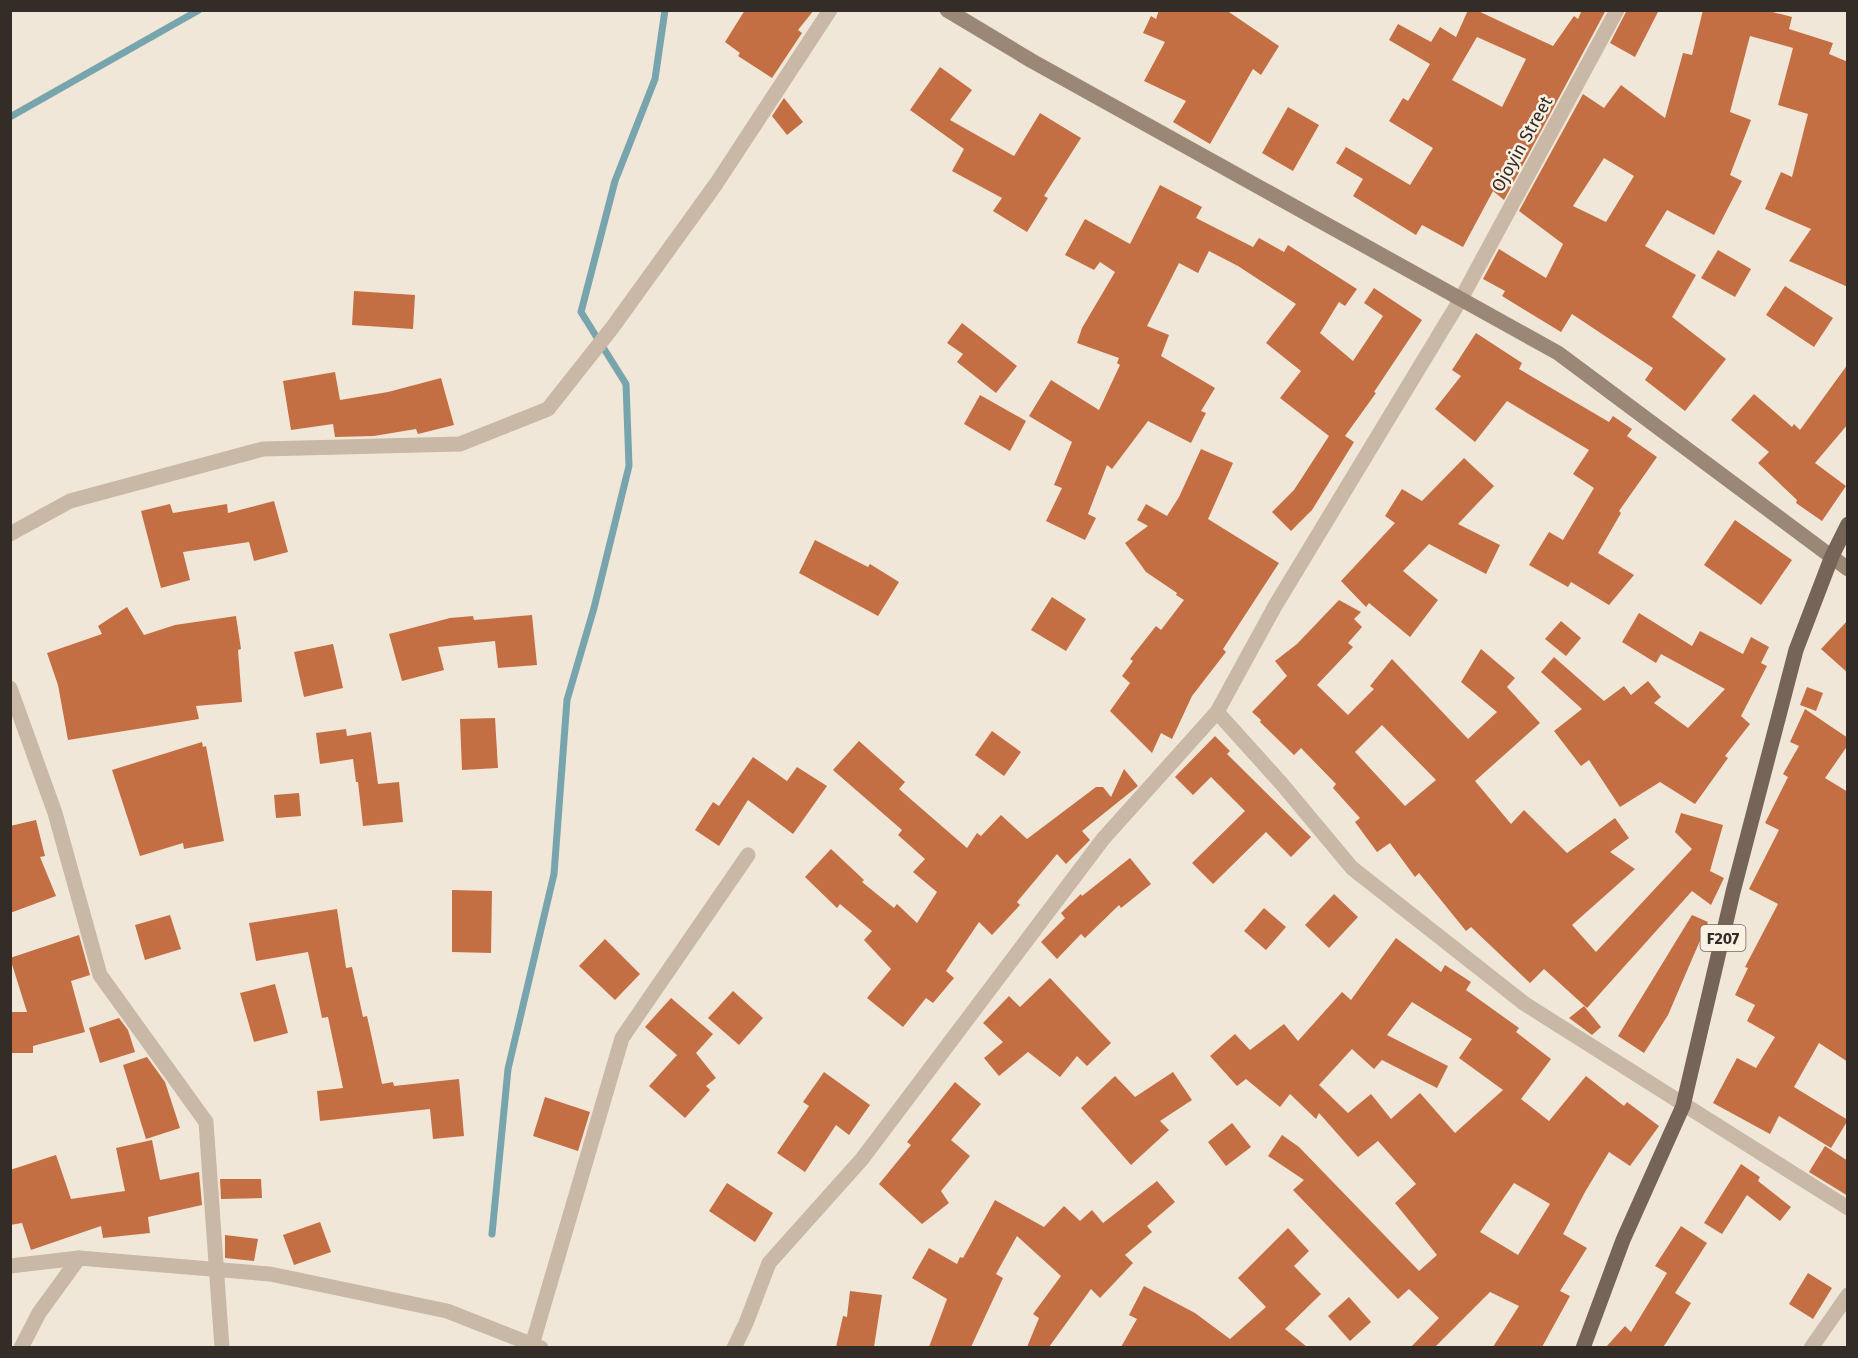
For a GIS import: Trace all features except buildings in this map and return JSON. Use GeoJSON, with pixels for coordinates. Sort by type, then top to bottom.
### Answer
{"type":"FeatureCollection","features":[{"type":"Feature","properties":{"kind":"main road","name":"F207"},"geometry":{"type":"LineString","coordinates":[[1583,1347],[1623,1240],[1683,1106],[1733,892],[1796,650],[1832,556],[1848,524]]}},
{"type":"Feature","properties":{"kind":"street"},"geometry":{"type":"LineString","coordinates":[[10,534],[69,501],[263,449],[460,444],[548,409],[612,328],[716,184],[830,10]]}},
{"type":"Feature","properties":{"kind":"street"},"geometry":{"type":"LineString","coordinates":[[947,10],[1032,61],[1462,297],[1558,353],[1848,569]]}},
{"type":"Feature","properties":{"kind":"street","name":"Ojoyin Street"},"geometry":{"type":"LineString","coordinates":[[734,1347],[770,1263],[862,1159],[1103,839],[1217,712],[1275,606],[1462,297],[1617,10]]}},
{"type":"Feature","properties":{"kind":"street"},"geometry":{"type":"LineString","coordinates":[[10,688],[55,813],[100,975],[206,1122],[222,1347]]}},
{"type":"Feature","properties":{"kind":"street"},"geometry":{"type":"LineString","coordinates":[[1217,712],[1281,783],[1352,868],[1525,1004],[1683,1106],[1848,1208]]}},
{"type":"Feature","properties":{"kind":"street"},"geometry":{"type":"LineString","coordinates":[[10,1266],[79,1258],[270,1274],[447,1311],[537,1346],[622,1038],[748,855]]}},
{"type":"Feature","properties":{"kind":"street"},"geometry":{"type":"LineString","coordinates":[[21,1347],[39,1313],[79,1258]]}},
{"type":"Feature","properties":{"kind":"street"},"geometry":{"type":"LineString","coordinates":[[1815,1345],[1848,1296]]}},
{"type":"Feature","properties":{"kind":"waterway"},"geometry":{"type":"LineString","coordinates":[[10,117],[199,10]]}},
{"type":"Feature","properties":{"kind":"waterway"},"geometry":{"type":"LineString","coordinates":[[492,1234],[508,1069],[554,874],[567,700],[594,608],[629,466],[626,384],[581,312],[615,181],[655,79],[665,10]]}}]}
